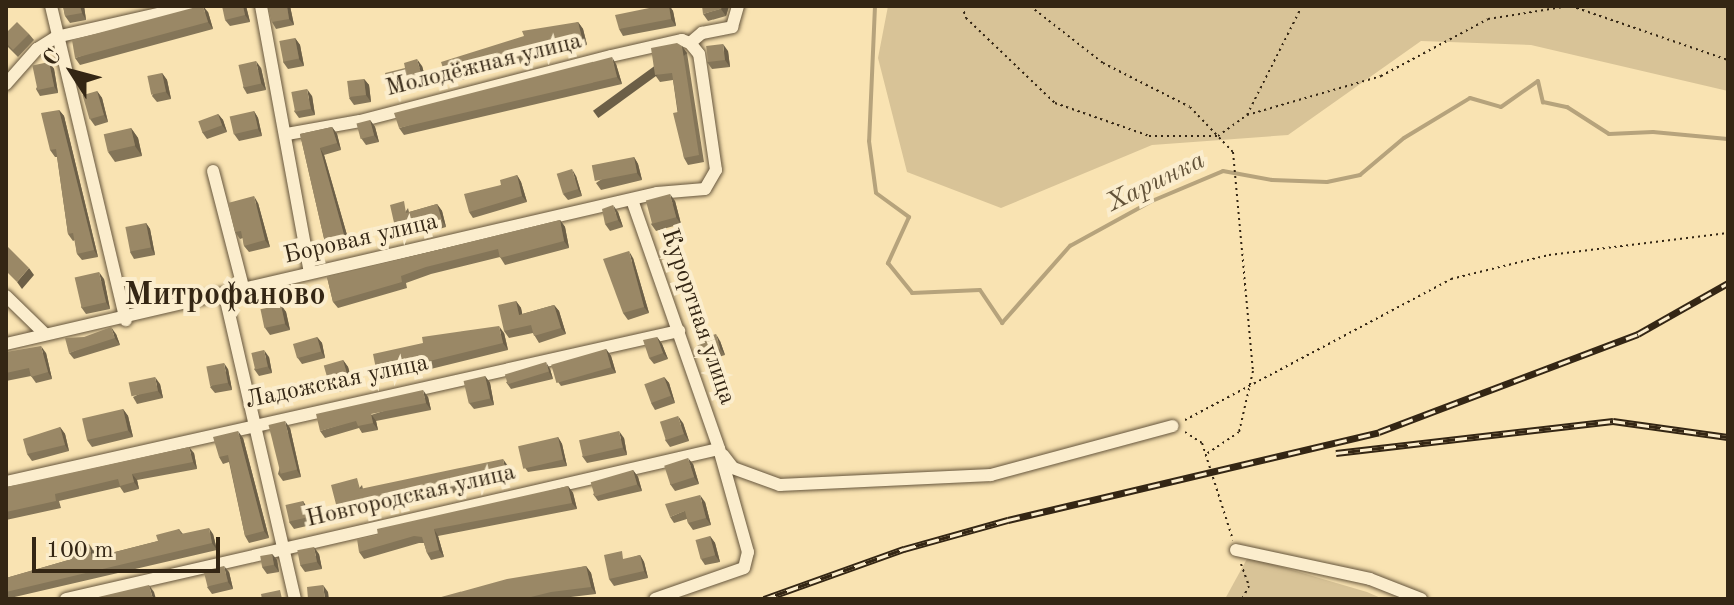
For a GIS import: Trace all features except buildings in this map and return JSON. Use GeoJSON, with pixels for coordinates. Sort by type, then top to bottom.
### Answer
{"type":"FeatureCollection","features":[{"type":"Feature","properties":{"kind":"street"},"geometry":{"type":"LineString","coordinates":[[51,6],[126,320]]}},
{"type":"Feature","properties":{"kind":"street"},"geometry":{"type":"LineString","coordinates":[[6,84],[37,49],[56,37],[193,6]]}},
{"type":"Feature","properties":{"kind":"street"},"geometry":{"type":"LineString","coordinates":[[261,6],[287,134],[310,273]]}},
{"type":"Feature","properties":{"kind":"street","name":"Молодёжная улица"},"geometry":{"type":"LineString","coordinates":[[287,134],[360,121],[611,56],[682,40],[690,43],[702,33],[732,27],[738,6]]}},
{"type":"Feature","properties":{"kind":"street","name":"Боровая улица"},"geometry":{"type":"LineString","coordinates":[[6,344],[44,333],[126,320],[310,273],[632,200],[696,192],[715,178],[699,54],[690,43]]}},
{"type":"Feature","properties":{"kind":"street"},"geometry":{"type":"LineString","coordinates":[[213,171],[244,291]]}},
{"type":"Feature","properties":{"kind":"street","name":"Курортная улица"},"geometry":{"type":"LineString","coordinates":[[632,200],[719,449],[748,552],[744,568],[655,599]]}},
{"type":"Feature","properties":{"kind":"street"},"geometry":{"type":"LineString","coordinates":[[6,296],[44,333]]}},
{"type":"Feature","properties":{"kind":"street"},"geometry":{"type":"LineString","coordinates":[[225,296],[253,424],[287,548],[295,599]]}},
{"type":"Feature","properties":{"kind":"street","name":"Ладожская улица"},"geometry":{"type":"LineString","coordinates":[[6,482],[253,424],[679,331]]}},
{"type":"Feature","properties":{"kind":"street"},"geometry":{"type":"LineString","coordinates":[[719,449],[733,468],[780,485],[991,475],[1173,426]]}},
{"type":"Feature","properties":{"kind":"street","name":"Новгородская улица"},"geometry":{"type":"LineString","coordinates":[[66,599],[719,449]]}},
{"type":"Feature","properties":{"kind":"street"},"geometry":{"type":"LineString","coordinates":[[1236,550],[1370,579],[1421,599]]}},
{"type":"Feature","properties":{"kind":"path"},"geometry":{"type":"LineString","coordinates":[[962,6],[966,18],[1055,103],[1149,136],[1218,136],[1247,115],[1381,76],[1488,19],[1570,6],[1728,60]]}},
{"type":"Feature","properties":{"kind":"path"},"geometry":{"type":"LineString","coordinates":[[1030,6],[1103,63],[1190,107],[1233,152],[1253,371],[1239,432],[1206,454]]}},
{"type":"Feature","properties":{"kind":"path"},"geometry":{"type":"LineString","coordinates":[[1247,115],[1302,6]]}},
{"type":"Feature","properties":{"kind":"path"},"geometry":{"type":"LineString","coordinates":[[1173,426],[1249,390],[1451,279],[1549,255],[1728,233]]}},
{"type":"Feature","properties":{"kind":"path"},"geometry":{"type":"LineString","coordinates":[[1173,426],[1202,443],[1249,586],[1242,599]]}},
{"type":"Feature","properties":{"kind":"shaded area"},"geometry":{"type":"Polygon","coordinates":[[[888,6],[1728,6],[1728,91],[1531,45],[1421,41],[1288,135],[1152,145],[1001,208],[907,172],[878,58],[888,6]]]}},
{"type":"Feature","properties":{"kind":"shaded area"},"geometry":{"type":"Polygon","coordinates":[[[1248,557],[1367,592],[1383,599],[1225,599],[1248,557]]]}},
{"type":"Feature","properties":{"kind":"waterway","name":"Харинка"},"geometry":{"type":"LineString","coordinates":[[875,6],[869,141],[876,193],[909,217],[888,263],[912,293],[980,290],[1002,323],[1070,246],[1152,201],[1223,171],[1272,180],[1327,182],[1360,175],[1404,138],[1470,98],[1501,107],[1538,81],[1543,102],[1567,107],[1609,134],[1653,132],[1728,139]]}},
{"type":"Feature","properties":{"kind":"railway"},"geometry":{"type":"LineString","coordinates":[[764,599],[904,549],[1008,520],[1379,432],[1638,334],[1728,283]]}},
{"type":"Feature","properties":{"kind":"railway"},"geometry":{"type":"LineString","coordinates":[[1336,453],[1613,421],[1728,437]]}},
{"type":"Feature","properties":{"kind":"district","name":"Митрофаново"},"geometry":{"type":"Point","coordinates":[225,296]}}]}
